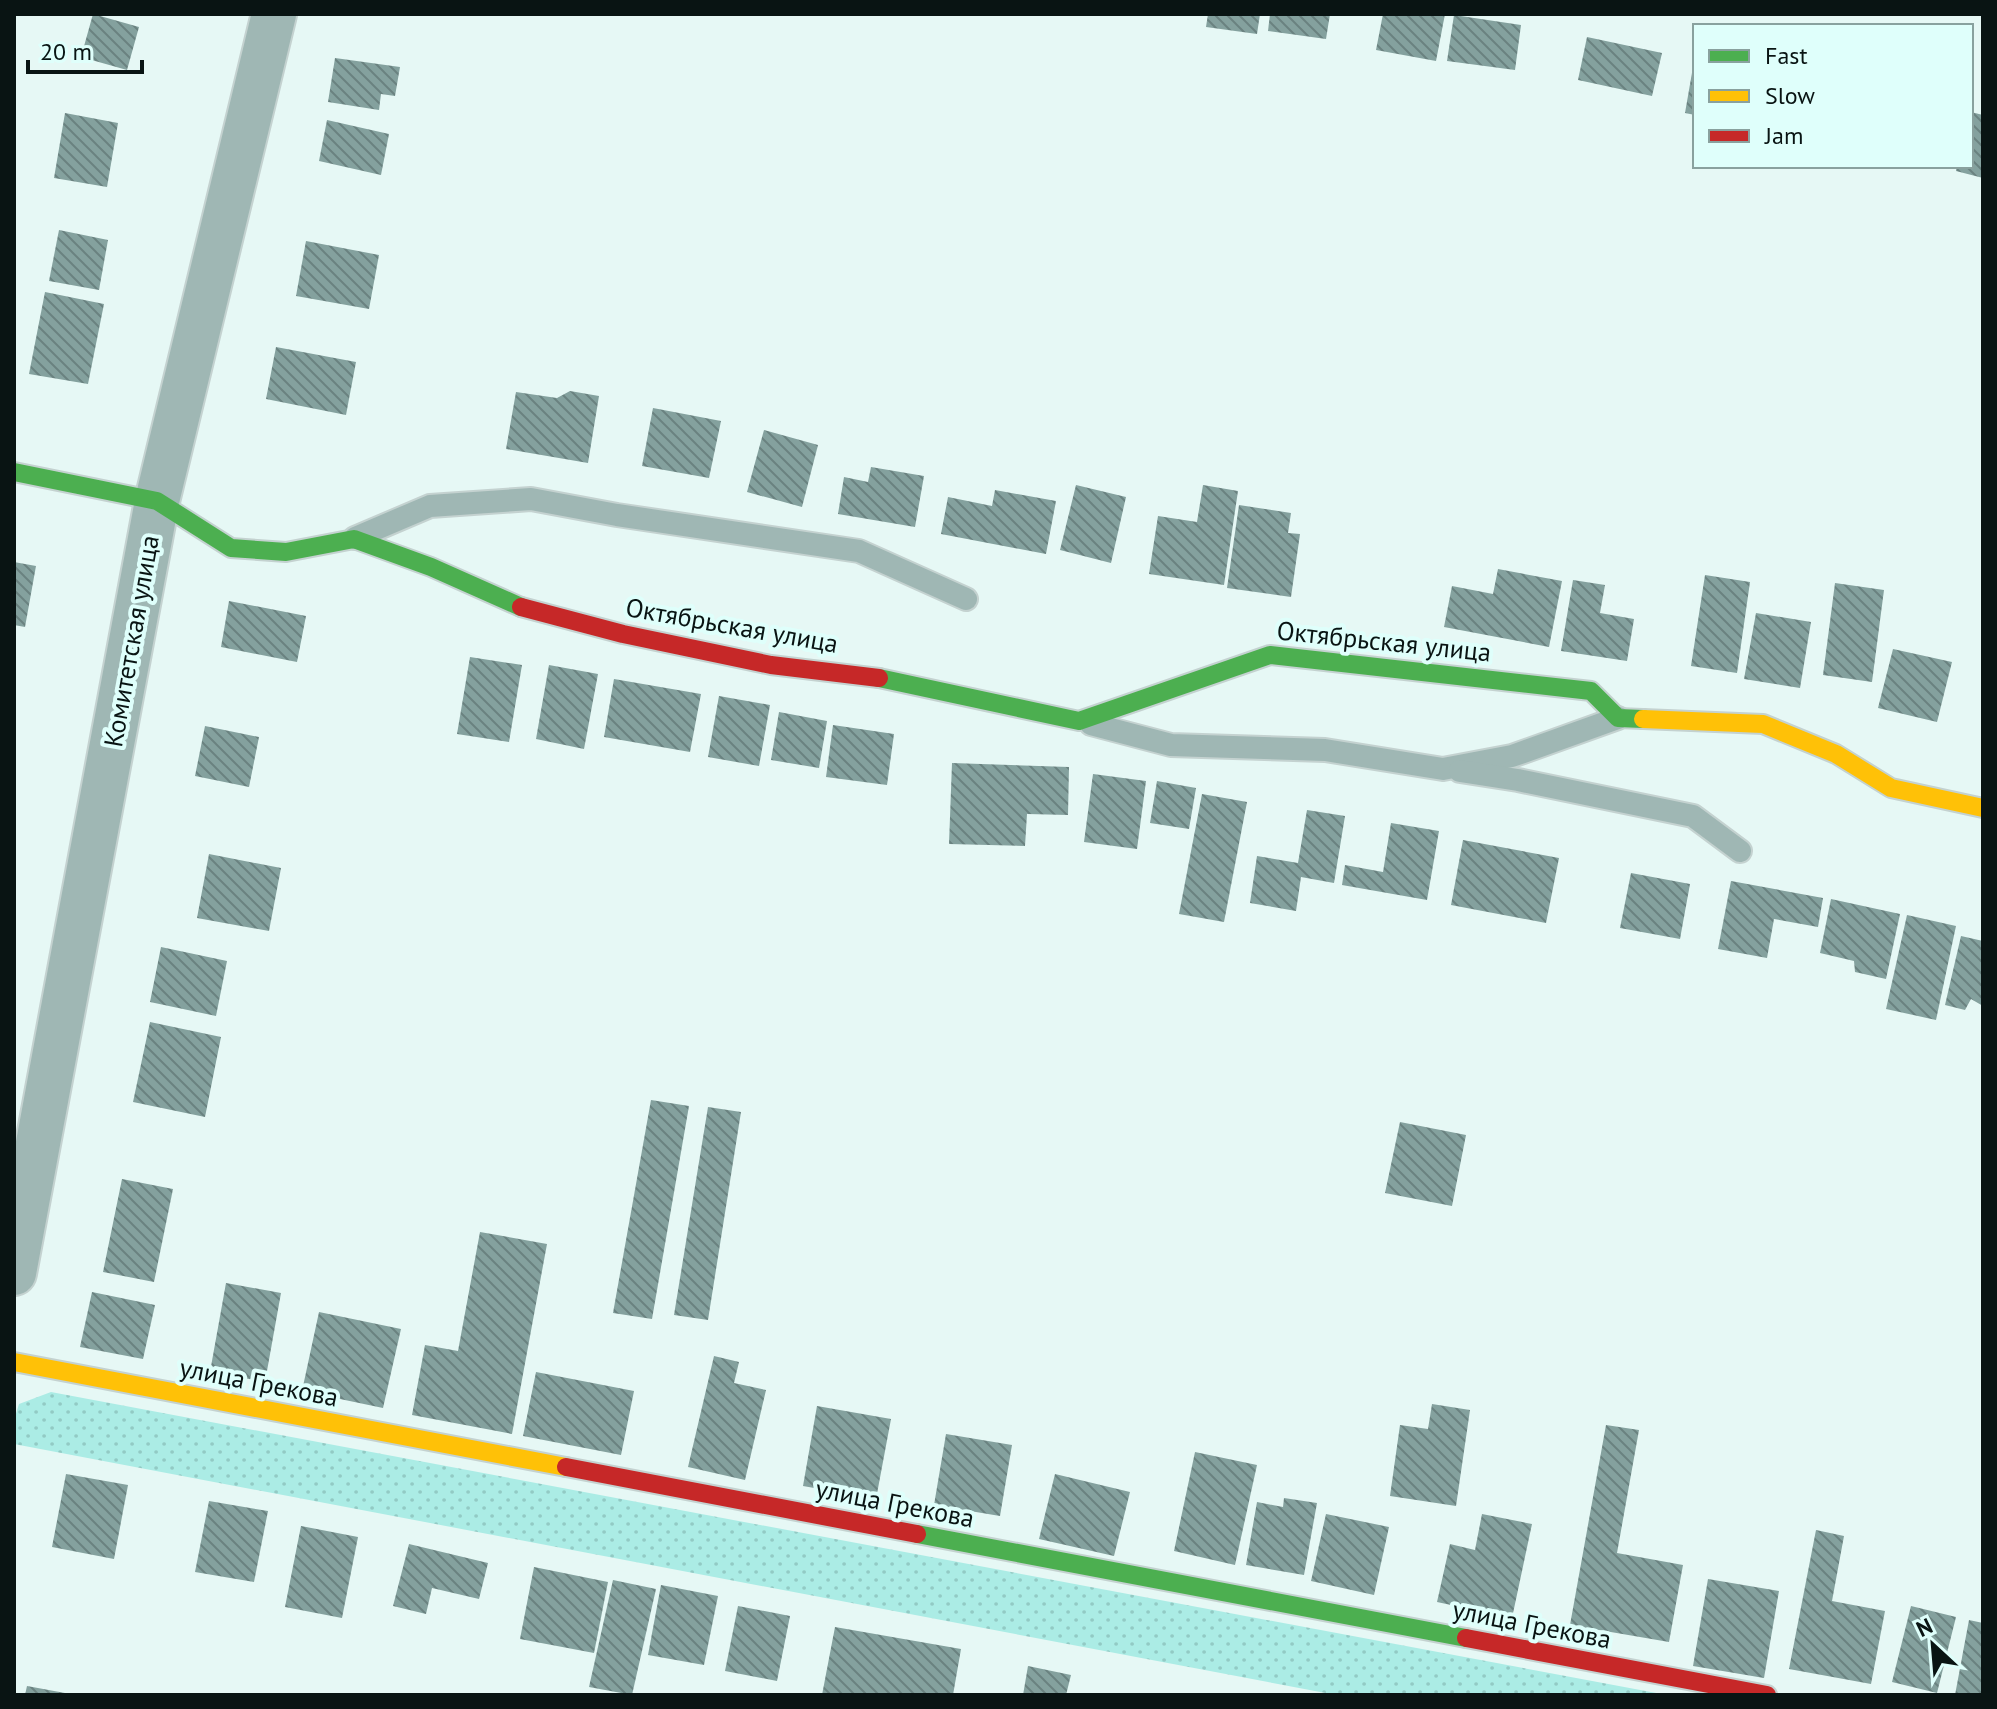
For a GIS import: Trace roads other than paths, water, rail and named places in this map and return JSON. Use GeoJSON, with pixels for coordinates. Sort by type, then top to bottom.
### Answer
{"type":"FeatureCollection","features":[{"type":"Feature","properties":{"kind":"street","name":"Комитетская улица"},"geometry":{"type":"LineString","coordinates":[[14,1273],[157,501],[274,14]]}},
{"type":"Feature","properties":{"kind":"street"},"geometry":{"type":"LineString","coordinates":[[14,472],[157,501],[231,548],[286,552],[354,539]]}},
{"type":"Feature","properties":{"kind":"street","name":"Октябрьская улица"},"geometry":{"type":"LineString","coordinates":[[354,539],[431,567],[520,607],[623,634],[771,665],[896,680],[1079,721],[1270,655],[1591,691],[1618,718]]}},
{"type":"Feature","properties":{"kind":"street"},"geometry":{"type":"LineString","coordinates":[[1618,718],[1763,724],[1836,754],[1891,788],[1983,808]]}},
{"type":"Feature","properties":{"kind":"street","name":"улица Грекова"},"geometry":{"type":"LineString","coordinates":[[14,1362],[1767,1695]]}},
{"type":"Feature","properties":{"kind":"lane"},"geometry":{"type":"LineString","coordinates":[[354,539],[430,506],[531,499],[859,551],[966,599]]}},
{"type":"Feature","properties":{"kind":"lane"},"geometry":{"type":"LineString","coordinates":[[1443,769],[1512,756],[1618,718]]}},
{"type":"Feature","properties":{"kind":"lane"},"geometry":{"type":"LineString","coordinates":[[1079,721],[1171,745],[1325,750],[1518,780],[1693,816],[1740,851]]}}]}
